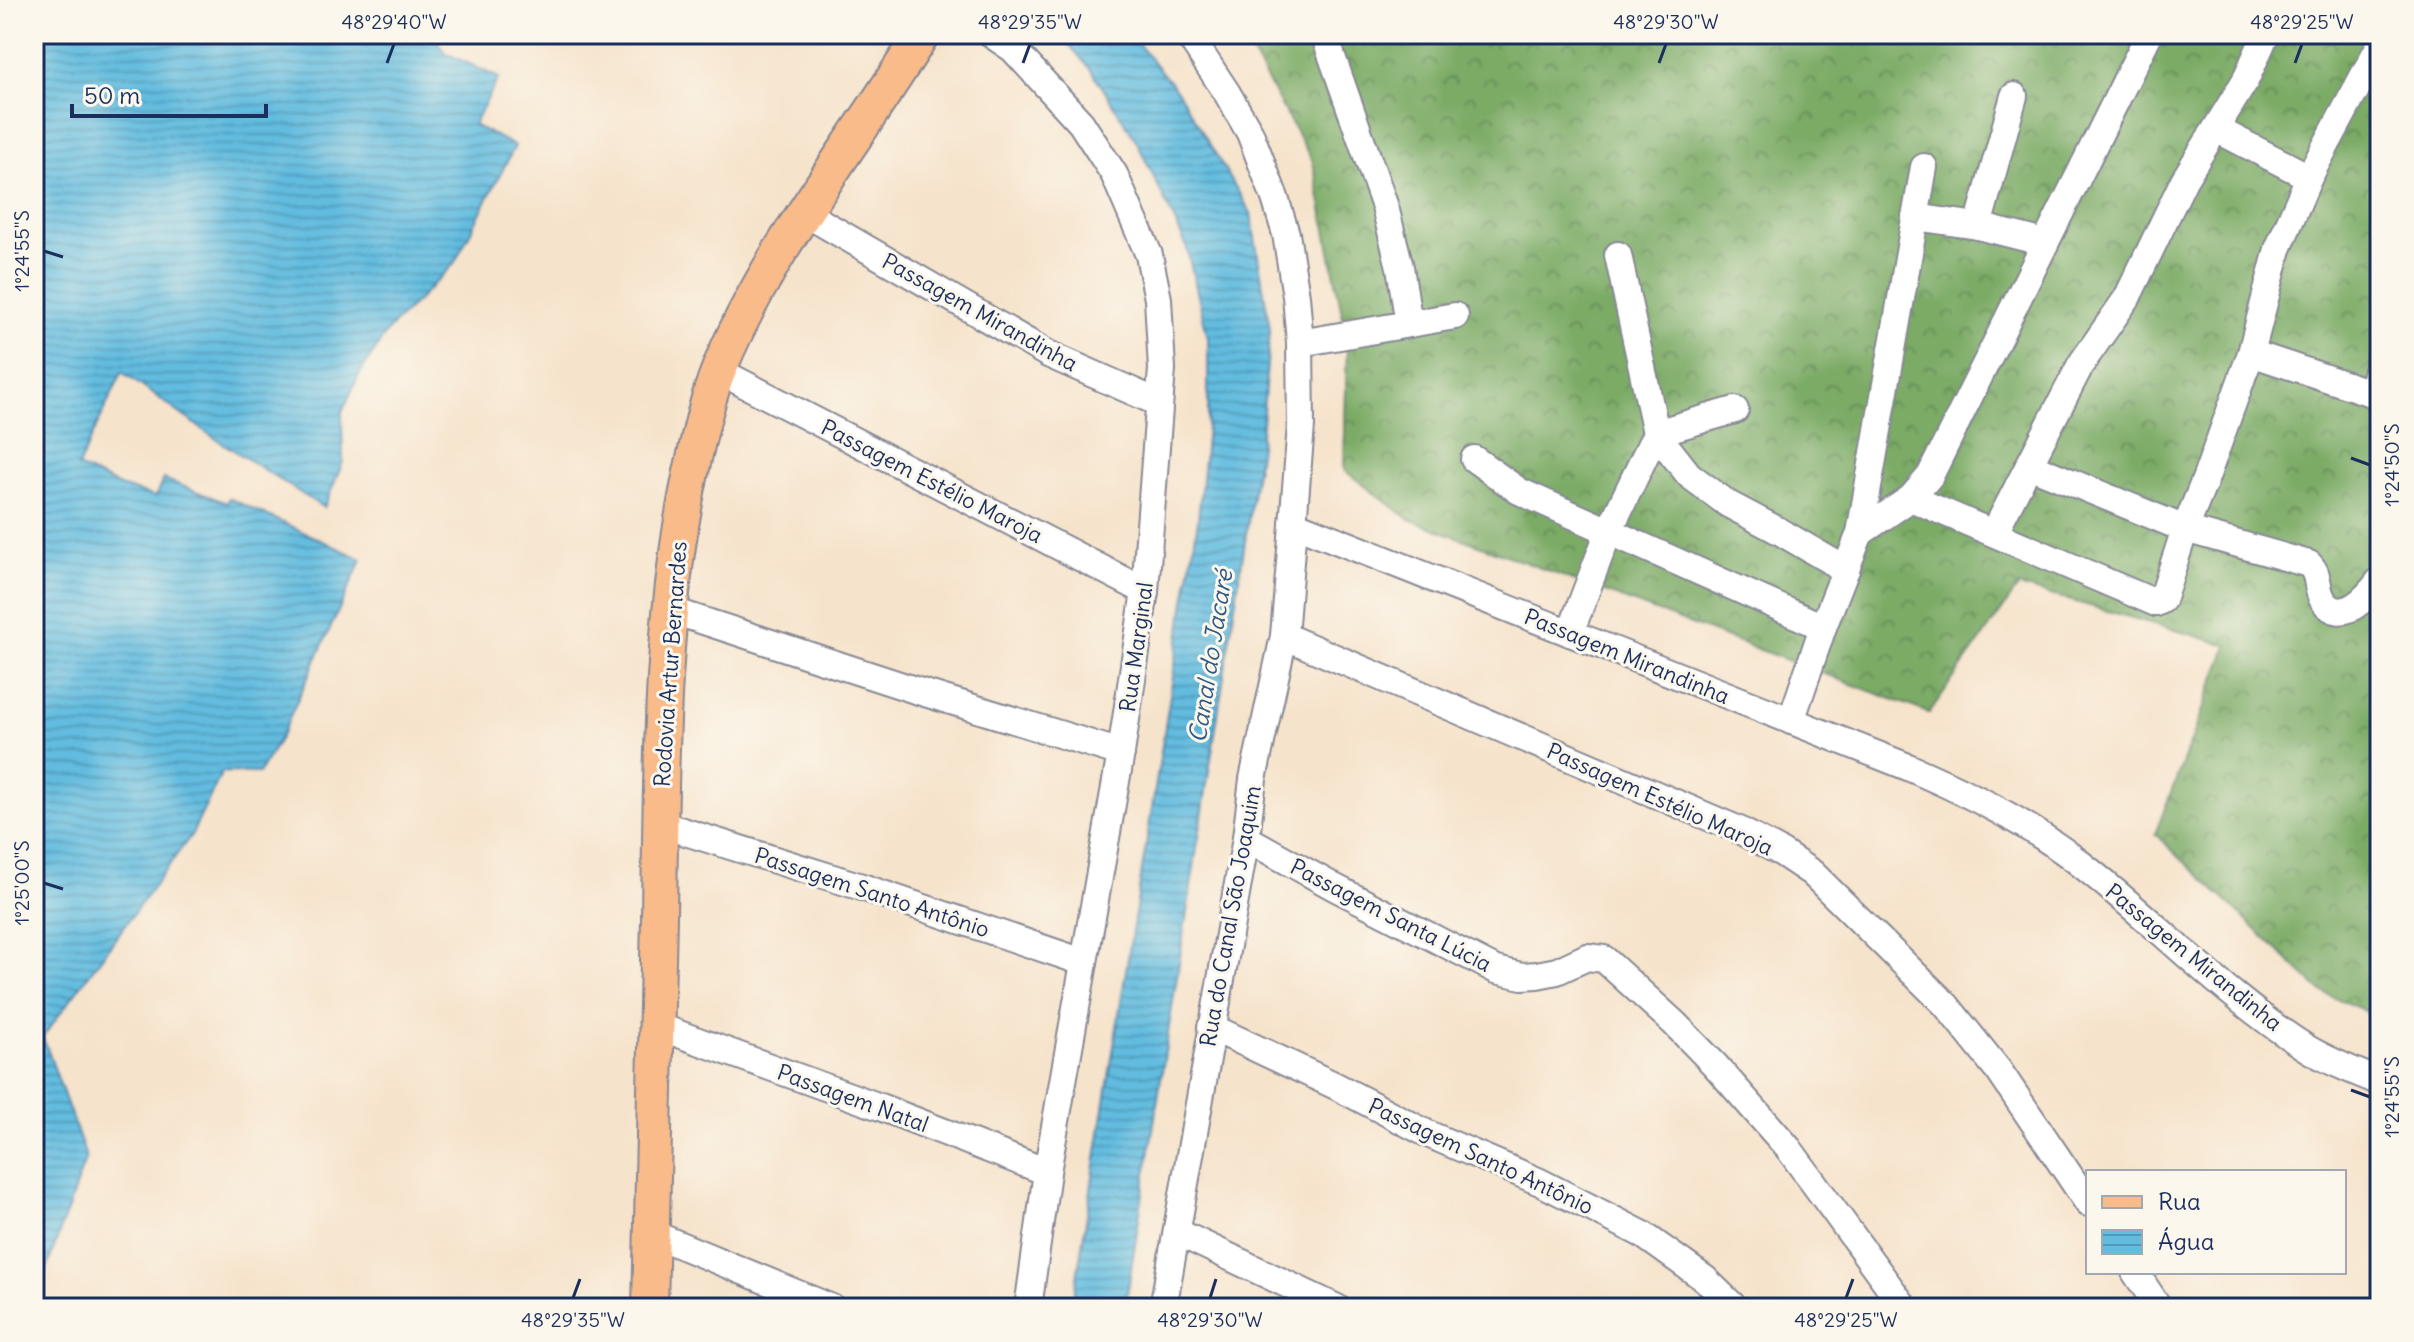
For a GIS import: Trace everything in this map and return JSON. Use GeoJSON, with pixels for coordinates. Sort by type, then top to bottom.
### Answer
{"type":"FeatureCollection","features":[{"type":"Feature","properties":{"kind":"main road","name":"Rodovia Artur Bernardes"},"geometry":{"type":"LineString","coordinates":[[650,1308],[660,824],[670,610],[678,536],[697,446],[719,371],[742,318],[805,213],[922,34]]}},
{"type":"Feature","properties":{"kind":"street","name":"Rua Marginal"},"geometry":{"type":"LineString","coordinates":[[991,34],[1013,49],[1081,123],[1114,174],[1149,255],[1155,284],[1162,369],[1145,591],[1121,753],[1047,1172],[1028,1308]]}},
{"type":"Feature","properties":{"kind":"street"},"geometry":{"type":"LineString","coordinates":[[1188,34],[1250,133],[1286,234],[1300,343],[1301,426],[1293,523]]}},
{"type":"Feature","properties":{"kind":"street"},"geometry":{"type":"LineString","coordinates":[[1324,34],[1385,207],[1400,267],[1409,324]]}},
{"type":"Feature","properties":{"kind":"street"},"geometry":{"type":"LineString","coordinates":[[1860,533],[1911,498],[1930,476],[2149,34]]}},
{"type":"Feature","properties":{"kind":"street"},"geometry":{"type":"LineString","coordinates":[[1994,533],[2081,364],[2127,298],[2184,180],[2245,81],[2266,34]]}},
{"type":"Feature","properties":{"kind":"street"},"geometry":{"type":"LineString","coordinates":[[1911,498],[2156,603],[2162,600],[2185,529],[2251,353],[2278,249],[2309,177],[2380,45]]}},
{"type":"Feature","properties":{"kind":"street"},"geometry":{"type":"LineString","coordinates":[[1978,226],[2014,96]]}},
{"type":"Feature","properties":{"kind":"street"},"geometry":{"type":"LineString","coordinates":[[2216,129],[2309,177]]}},
{"type":"Feature","properties":{"kind":"street"},"geometry":{"type":"LineString","coordinates":[[1791,721],[1860,533],[1924,167]]}},
{"type":"Feature","properties":{"kind":"street","name":"Passagem Mirandinha"},"geometry":{"type":"LineString","coordinates":[[805,213],[1048,354],[1159,403]]}},
{"type":"Feature","properties":{"kind":"street"},"geometry":{"type":"LineString","coordinates":[[1915,217],[1978,226],[2045,243]]}},
{"type":"Feature","properties":{"kind":"street"},"geometry":{"type":"LineString","coordinates":[[1618,255],[1656,433],[1689,475],[1728,504],[1846,570]]}},
{"type":"Feature","properties":{"kind":"street"},"geometry":{"type":"LineString","coordinates":[[1300,343],[1455,316]]}},
{"type":"Feature","properties":{"kind":"street"},"geometry":{"type":"LineString","coordinates":[[2251,353],[2376,394],[2380,357]]}},
{"type":"Feature","properties":{"kind":"street","name":"Passagem Estélio Maroja"},"geometry":{"type":"LineString","coordinates":[[719,371],[1145,591]]}},
{"type":"Feature","properties":{"kind":"street"},"geometry":{"type":"LineString","coordinates":[[1570,633],[1609,531],[1656,433],[1735,410]]}},
{"type":"Feature","properties":{"kind":"street"},"geometry":{"type":"LineString","coordinates":[[1474,459],[1519,491],[1823,627]]}},
{"type":"Feature","properties":{"kind":"street"},"geometry":{"type":"LineString","coordinates":[[2029,465],[2185,529],[2309,564],[2317,572],[2322,599],[2341,612],[2357,606],[2380,580]]}},
{"type":"Feature","properties":{"kind":"street","name":"Passagem Mirandinha"},"geometry":{"type":"LineString","coordinates":[[1293,523],[1967,793],[2032,828],[2078,862],[2310,1050],[2380,1082]]}},
{"type":"Feature","properties":{"kind":"street","name":"Rua do Canal São Joaquim"},"geometry":{"type":"LineString","coordinates":[[1163,1308],[1246,838],[1253,779],[1284,636],[1293,523]]}},
{"type":"Feature","properties":{"kind":"street"},"geometry":{"type":"LineString","coordinates":[[670,610],[1121,753]]}},
{"type":"Feature","properties":{"kind":"street","name":"Passagem Estélio Maroja"},"geometry":{"type":"LineString","coordinates":[[1284,636],[1739,830],[1812,873],[1946,1005],[1999,1071],[2086,1200]]}},
{"type":"Feature","properties":{"kind":"street","name":"Passagem Santo Antônio"},"geometry":{"type":"LineString","coordinates":[[660,824],[865,888],[1083,962]]}},
{"type":"Feature","properties":{"kind":"street","name":"Passagem Santa Lúcia"},"geometry":{"type":"LineString","coordinates":[[1246,838],[1361,902],[1496,970],[1522,976],[1537,975],[1557,971],[1587,957],[1604,959],[1715,1065],[1789,1149],[1905,1308]]}},
{"type":"Feature","properties":{"kind":"street","name":"Passagem Natal"},"geometry":{"type":"LineString","coordinates":[[657,1026],[1047,1172]]}},
{"type":"Feature","properties":{"kind":"street","name":"Passagem Santo Antônio"},"geometry":{"type":"LineString","coordinates":[[1211,1027],[1428,1134],[1540,1182],[1642,1234],[1705,1279],[1735,1308]]}},
{"type":"Feature","properties":{"kind":"street"},"geometry":{"type":"LineString","coordinates":[[1177,1232],[1337,1308]]}},
{"type":"Feature","properties":{"kind":"street"},"geometry":{"type":"LineString","coordinates":[[651,1233],[832,1308]]}},
{"type":"Feature","properties":{"kind":"street"},"geometry":{"type":"LineString","coordinates":[[2136,1274],[2159,1308]]}},
{"type":"Feature","properties":{"kind":"green space"},"geometry":{"type":"Polygon","coordinates":[[[1241,34],[2380,34],[2380,1017],[2323,993],[2155,834],[2228,645],[2019,586],[1929,713],[1409,519],[1344,470],[1347,340],[1313,162],[1241,34]]]}},
{"type":"Feature","properties":{"kind":"water"},"geometry":{"type":"Polygon","coordinates":[[[34,34],[433,34],[444,52],[499,78],[473,125],[515,146],[454,264],[389,329],[360,373],[342,412],[343,462],[324,508],[213,437],[122,372],[78,467],[122,487],[156,497],[164,479],[227,503],[229,498],[362,559],[281,736],[259,773],[222,772],[192,834],[43,1037],[86,1157],[34,1305],[34,34]]]}},
{"type":"Feature","properties":{"kind":"water","name":"Canal do Jacaré"},"geometry":{"type":"Polygon","coordinates":[[[1060,34],[1130,34],[1179,93],[1251,213],[1270,329],[1260,446],[1125,1308],[1072,1308],[1198,520],[1208,418],[1208,338],[1186,245],[1137,142],[1092,71],[1060,34]]]}}]}
